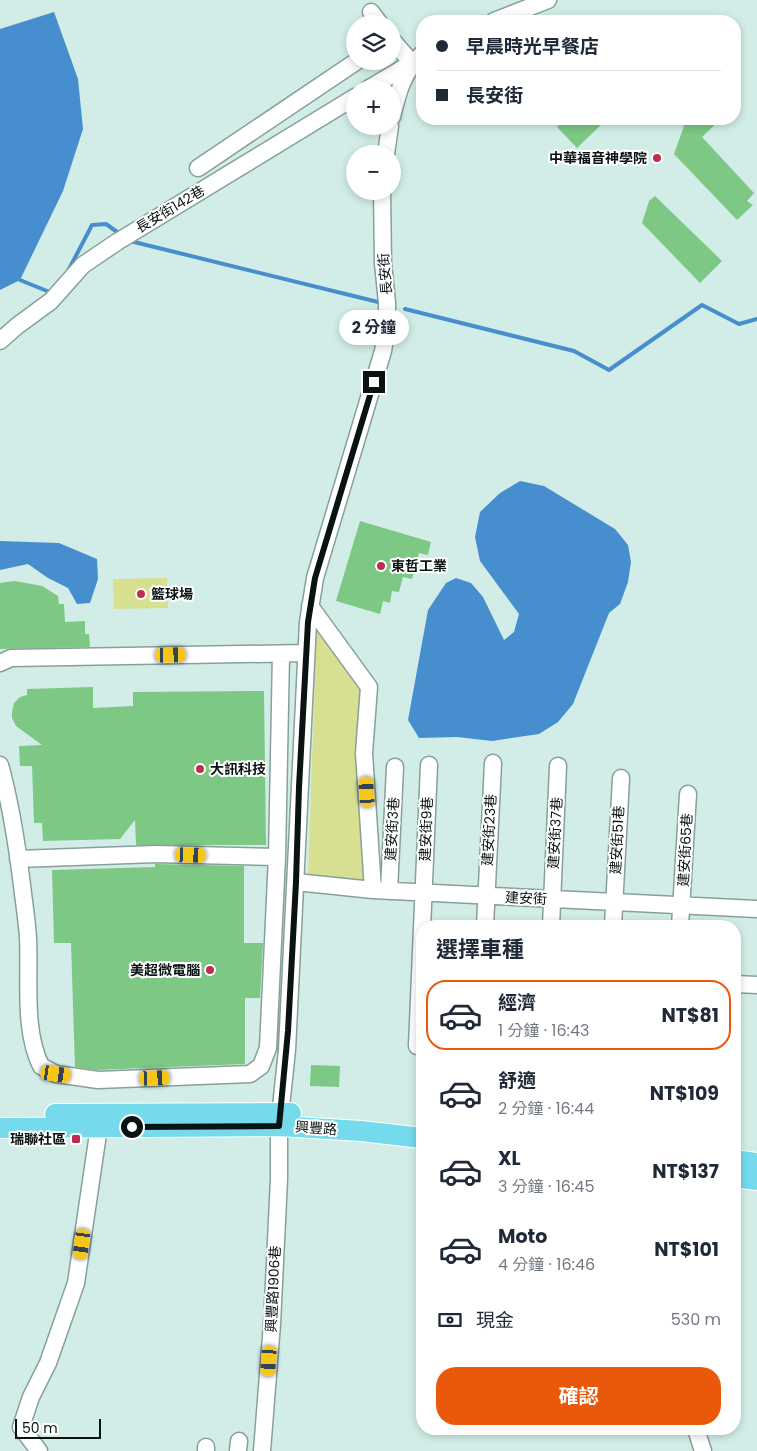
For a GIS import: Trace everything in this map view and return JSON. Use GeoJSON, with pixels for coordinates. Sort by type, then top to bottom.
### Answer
{"type":"FeatureCollection","features":[{"type":"Feature","properties":{"kind":"main road","name":"興豐路"},"geometry":{"type":"LineString","coordinates":[[0,1114],[280,1119],[416,1124]]}},
{"type":"Feature","properties":{"kind":"main road","name":"興豐路"},"geometry":{"type":"LineString","coordinates":[[0,1128],[99,1127],[280,1119],[416,1137]]}},
{"type":"Feature","properties":{"kind":"main road"},"geometry":{"type":"LineString","coordinates":[[741,1161],[757,1163]]}},
{"type":"Feature","properties":{"kind":"main road"},"geometry":{"type":"LineString","coordinates":[[741,1178],[757,1180]]}},
{"type":"Feature","properties":{"kind":"street"},"geometry":{"type":"LineString","coordinates":[[509,15],[548,0]]}},
{"type":"Feature","properties":{"kind":"street"},"geometry":{"type":"LineString","coordinates":[[401,47],[416,58]]}},
{"type":"Feature","properties":{"kind":"street"},"geometry":{"type":"LineString","coordinates":[[383,80],[416,60]]}},
{"type":"Feature","properties":{"kind":"street"},"geometry":{"type":"LineString","coordinates":[[401,85],[416,61]]}},
{"type":"Feature","properties":{"kind":"street"},"geometry":{"type":"LineString","coordinates":[[198,168],[346,68]]}},
{"type":"Feature","properties":{"kind":"street","name":"長安街142巷"},"geometry":{"type":"LineString","coordinates":[[0,341],[51,301],[83,264],[346,102]]}},
{"type":"Feature","properties":{"kind":"street","name":"長安街"},"geometry":{"type":"LineString","coordinates":[[280,1119],[287,1050],[308,622],[315,578],[383,351],[387,327],[387,303],[383,263],[382,200]]}},
{"type":"Feature","properties":{"kind":"street"},"geometry":{"type":"LineString","coordinates":[[310,606],[369,687],[364,753],[381,891]]}},
{"type":"Feature","properties":{"kind":"street"},"geometry":{"type":"LineString","coordinates":[[0,663],[11,658],[306,653]]}},
{"type":"Feature","properties":{"kind":"street"},"geometry":{"type":"LineString","coordinates":[[0,765],[6,785],[28,936],[30,1028],[34,1054],[41,1066],[56,1074],[98,1080],[250,1074],[261,1066],[268,1048],[277,857],[281,654]]}},
{"type":"Feature","properties":{"kind":"street","name":"建安街23巷"},"geometry":{"type":"LineString","coordinates":[[485,920],[493,763]]}},
{"type":"Feature","properties":{"kind":"street","name":"建安街9巷"},"geometry":{"type":"LineString","coordinates":[[423,920],[429,764]]}},
{"type":"Feature","properties":{"kind":"street","name":"建安街37巷"},"geometry":{"type":"LineString","coordinates":[[551,920],[558,766]]}},
{"type":"Feature","properties":{"kind":"street","name":"建安街3巷"},"geometry":{"type":"LineString","coordinates":[[381,891],[395,767]]}},
{"type":"Feature","properties":{"kind":"street","name":"建安街51巷"},"geometry":{"type":"LineString","coordinates":[[613,920],[621,778]]}},
{"type":"Feature","properties":{"kind":"street","name":"建安街65巷"},"geometry":{"type":"LineString","coordinates":[[680,920],[688,794]]}},
{"type":"Feature","properties":{"kind":"street"},"geometry":{"type":"LineString","coordinates":[[18,859],[156,854],[277,857]]}},
{"type":"Feature","properties":{"kind":"street","name":"建安街"},"geometry":{"type":"LineString","coordinates":[[296,882],[381,891],[757,909]]}},
{"type":"Feature","properties":{"kind":"street"},"geometry":{"type":"LineString","coordinates":[[741,984],[757,985]]}},
{"type":"Feature","properties":{"kind":"street","name":"興豐路1906巷"},"geometry":{"type":"LineString","coordinates":[[262,1451],[272,1324],[280,1119]]}},
{"type":"Feature","properties":{"kind":"street"},"geometry":{"type":"LineString","coordinates":[[40,1451],[22,1427],[31,1397],[48,1363],[76,1283],[99,1127]]}},
{"type":"Feature","properties":{"kind":"street"},"geometry":{"type":"LineString","coordinates":[[698,1435],[702,1451]]}},
{"type":"Feature","properties":{"kind":"green space","name":"籃球場"},"geometry":{"type":"Polygon","coordinates":[[[167,578],[168,608],[114,609],[113,579],[167,578]]]}},
{"type":"Feature","properties":{"kind":"green space"},"geometry":{"type":"Polygon","coordinates":[[[317,620],[365,684],[359,755],[364,881],[308,875],[317,620]]]}},
{"type":"Feature","properties":{"kind":"water"},"geometry":{"type":"Polygon","coordinates":[[[54,12],[78,79],[83,129],[63,191],[20,280],[0,290],[0,29],[54,12]]]}},
{"type":"Feature","properties":{"kind":"water"},"geometry":{"type":"Polygon","coordinates":[[[520,481],[544,486],[615,529],[628,545],[631,562],[628,582],[620,604],[609,613],[573,704],[558,722],[539,734],[492,741],[457,737],[419,738],[408,720],[428,610],[446,583],[456,578],[471,583],[483,597],[504,640],[514,632],[519,614],[480,561],[475,537],[480,512],[500,493],[520,481]]]}},
{"type":"Feature","properties":{"kind":"water"},"geometry":{"type":"Polygon","coordinates":[[[0,541],[59,543],[97,559],[98,579],[90,603],[77,604],[68,588],[48,578],[28,564],[0,570],[0,541]]]}},
{"type":"Feature","properties":{"kind":"building"},"geometry":{"type":"Polygon","coordinates":[[[559,125],[601,125],[577,148],[557,127],[559,125]]]}},
{"type":"Feature","properties":{"kind":"building"},"geometry":{"type":"Polygon","coordinates":[[[715,125],[702,137],[754,193],[747,201],[753,205],[737,220],[674,154],[684,126],[715,125]]]}},
{"type":"Feature","properties":{"kind":"building"},"geometry":{"type":"Polygon","coordinates":[[[655,196],[722,261],[700,283],[642,223],[649,201],[655,196]]]}},
{"type":"Feature","properties":{"kind":"building","name":"東哲工業"},"geometry":{"type":"Polygon","coordinates":[[[360,521],[431,542],[428,555],[419,553],[412,579],[403,577],[399,592],[392,591],[390,603],[383,601],[380,614],[336,601],[360,521]]]}},
{"type":"Feature","properties":{"kind":"building"},"geometry":{"type":"Polygon","coordinates":[[[15,581],[42,586],[58,596],[59,604],[64,604],[65,622],[85,621],[85,634],[89,634],[90,647],[0,649],[0,583],[15,581]]]}},
{"type":"Feature","properties":{"kind":"building"},"geometry":{"type":"Polygon","coordinates":[[[93,687],[93,708],[133,706],[133,692],[264,691],[266,845],[136,845],[135,820],[120,839],[43,841],[42,823],[34,823],[32,766],[20,766],[19,746],[42,745],[16,726],[12,718],[14,703],[20,697],[27,695],[27,689],[93,687]]]}},
{"type":"Feature","properties":{"kind":"building"},"geometry":{"type":"Polygon","coordinates":[[[155,864],[244,866],[244,943],[263,943],[260,998],[245,998],[245,1064],[96,1070],[75,1067],[71,943],[54,943],[52,870],[155,867],[155,864]]]}},
{"type":"Feature","properties":{"kind":"building"},"geometry":{"type":"Polygon","coordinates":[[[311,1065],[340,1066],[339,1087],[310,1086],[311,1065]]]}},
{"type":"Feature","properties":{"kind":"waterway"},"geometry":{"type":"LineString","coordinates":[[68,271],[92,225],[106,224],[120,234]]}},
{"type":"Feature","properties":{"kind":"waterway"},"geometry":{"type":"LineString","coordinates":[[130,241],[378,302]]}},
{"type":"Feature","properties":{"kind":"waterway"},"geometry":{"type":"LineString","coordinates":[[20,280],[52,293]]}},
{"type":"Feature","properties":{"kind":"waterway"},"geometry":{"type":"LineString","coordinates":[[405,309],[574,351],[609,370],[702,305],[739,324],[757,319]]}},
{"type":"Feature","properties":{"kind":"place","name":"中華福音神學院"},"geometry":{"type":"Point","coordinates":[657,158]}},
{"type":"Feature","properties":{"kind":"place","name":"東哲工業"},"geometry":{"type":"Point","coordinates":[381,566]}},
{"type":"Feature","properties":{"kind":"place","name":"籃球場"},"geometry":{"type":"Point","coordinates":[141,594]}},
{"type":"Feature","properties":{"kind":"place","name":"大訊科技"},"geometry":{"type":"Point","coordinates":[200,769]}},
{"type":"Feature","properties":{"kind":"place","name":"美超微電腦"},"geometry":{"type":"Point","coordinates":[210,970]}},
{"type":"Feature","properties":{"kind":"place","name":"瑞聯社區"},"geometry":{"type":"Point","coordinates":[76,1139]}},
{"type":"Feature","properties":{"kind":"route"},"geometry":{"type":"LineString","coordinates":[[132,1127],[279,1126],[287,1050],[308,622],[315,578],[374,382]]}}]}
